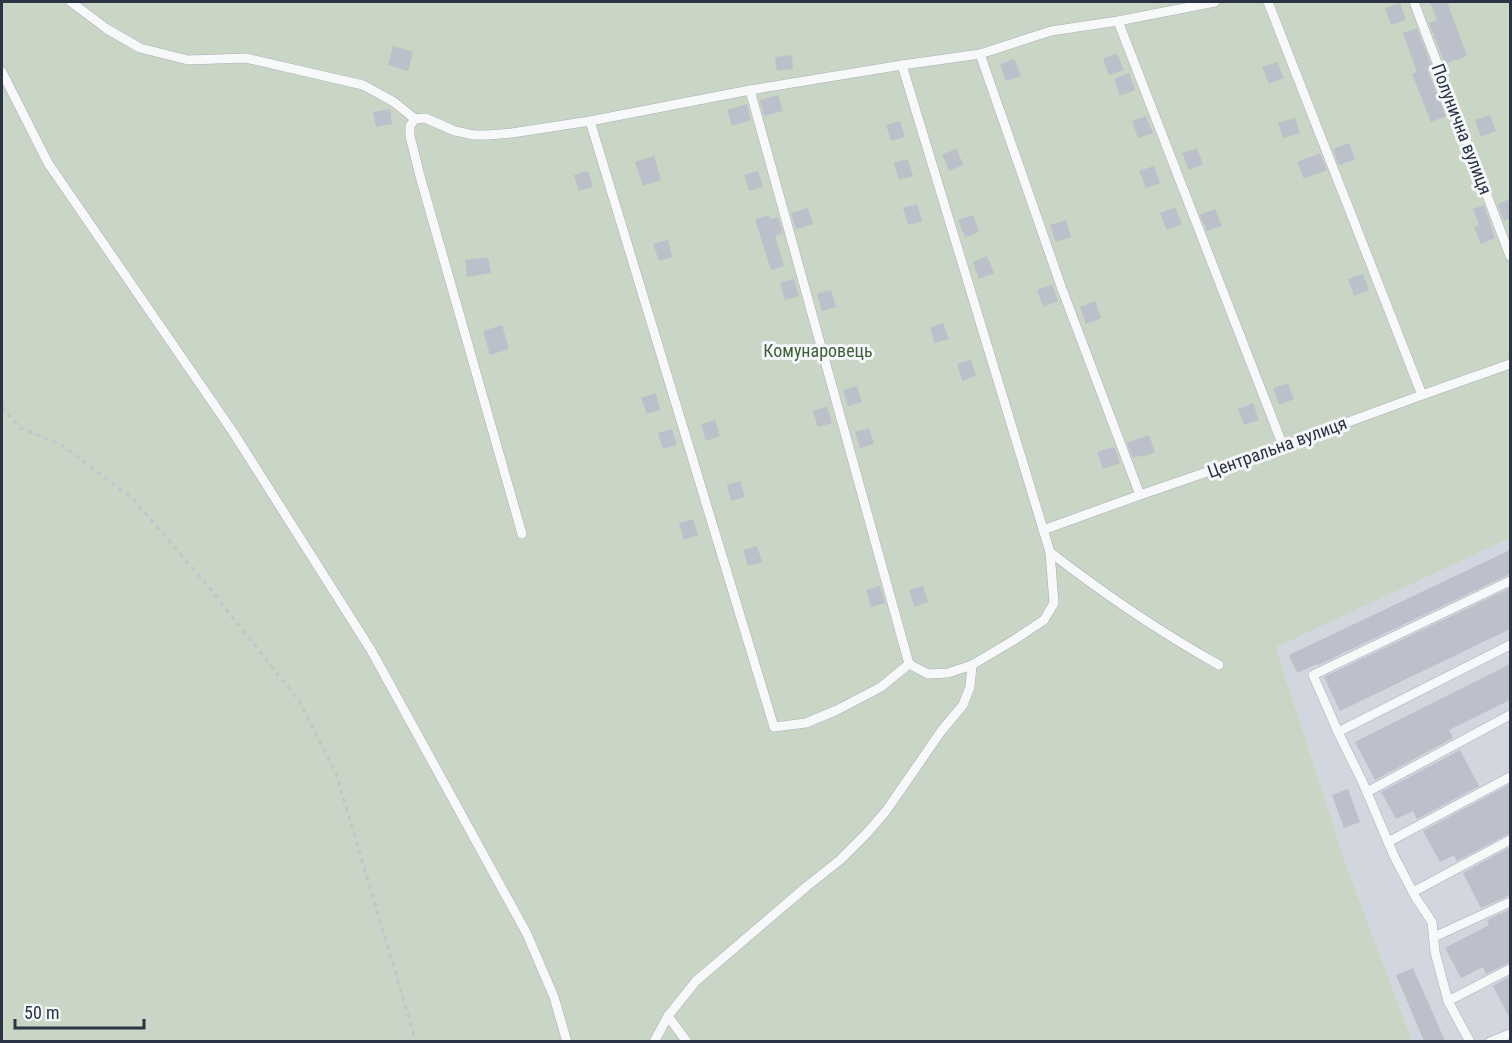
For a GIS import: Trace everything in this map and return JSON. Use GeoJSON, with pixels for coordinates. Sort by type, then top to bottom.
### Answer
{"type":"FeatureCollection","features":[{"type":"Feature","properties":{"kind":"lane"},"geometry":{"type":"LineString","coordinates":[[71,2],[107,29],[140,48],[188,60],[246,58],[363,85],[394,102],[415,119],[425,118],[455,131],[487,135],[590,121],[750,90],[903,64],[980,54],[1051,32],[1215,2]]}},
{"type":"Feature","properties":{"kind":"lane"},"geometry":{"type":"LineString","coordinates":[[1268,2],[1422,395]]}},
{"type":"Feature","properties":{"kind":"lane","name":"Полунична вулиця"},"geometry":{"type":"LineString","coordinates":[[1414,2],[1510,256]]}},
{"type":"Feature","properties":{"kind":"lane"},"geometry":{"type":"LineString","coordinates":[[1118,21],[1282,446]]}},
{"type":"Feature","properties":{"kind":"lane"},"geometry":{"type":"LineString","coordinates":[[980,54],[1062,289],[1140,495]]}},
{"type":"Feature","properties":{"kind":"lane"},"geometry":{"type":"LineString","coordinates":[[750,90],[909,664],[928,674],[948,673],[972,665],[1014,640],[1044,620],[1054,603],[1050,552],[903,64]]}},
{"type":"Feature","properties":{"kind":"lane"},"geometry":{"type":"LineString","coordinates":[[2,72],[48,162],[233,432],[371,650],[527,934],[554,997],[567,1041]]}},
{"type":"Feature","properties":{"kind":"lane"},"geometry":{"type":"LineString","coordinates":[[415,119],[410,126],[410,136],[420,176],[522,534]]}},
{"type":"Feature","properties":{"kind":"lane"},"geometry":{"type":"LineString","coordinates":[[590,121],[774,727],[806,723],[837,710],[881,687],[909,664]]}},
{"type":"Feature","properties":{"kind":"lane","name":"Центральна вулиця"},"geometry":{"type":"LineString","coordinates":[[1043,530],[1510,364]]}},
{"type":"Feature","properties":{"kind":"lane"},"geometry":{"type":"LineString","coordinates":[[1050,552],[1100,590],[1185,646],[1219,665]]}},
{"type":"Feature","properties":{"kind":"lane"},"geometry":{"type":"LineString","coordinates":[[1470,1041],[1448,1001],[1435,952],[1432,922],[1413,892],[1388,842],[1313,675],[1510,581]]}},
{"type":"Feature","properties":{"kind":"lane"},"geometry":{"type":"LineString","coordinates":[[1338,732],[1510,645]]}},
{"type":"Feature","properties":{"kind":"lane"},"geometry":{"type":"LineString","coordinates":[[654,1041],[668,1016],[696,981],[840,860],[886,811],[942,730],[963,705],[970,687],[972,665]]}},
{"type":"Feature","properties":{"kind":"lane"},"geometry":{"type":"LineString","coordinates":[[1367,792],[1510,715]]}},
{"type":"Feature","properties":{"kind":"lane"},"geometry":{"type":"LineString","coordinates":[[1388,842],[1510,777]]}},
{"type":"Feature","properties":{"kind":"lane"},"geometry":{"type":"LineString","coordinates":[[1413,892],[1510,840]]}},
{"type":"Feature","properties":{"kind":"lane"},"geometry":{"type":"LineString","coordinates":[[1434,937],[1510,902]]}},
{"type":"Feature","properties":{"kind":"lane"},"geometry":{"type":"LineString","coordinates":[[1448,1001],[1510,969]]}},
{"type":"Feature","properties":{"kind":"lane"},"geometry":{"type":"LineString","coordinates":[[668,1016],[687,1041]]}},
{"type":"Feature","properties":{"kind":"lane"},"geometry":{"type":"LineString","coordinates":[[1490,1041],[1510,1034]]}},
{"type":"Feature","properties":{"kind":"path"},"geometry":{"type":"LineString","coordinates":[[2,407],[20,428],[62,445],[133,499],[207,585],[299,701],[336,773],[416,1041]]}},
{"type":"Feature","properties":{"kind":"shaded area"},"geometry":{"type":"Polygon","coordinates":[[[1510,538],[1510,1041],[1412,1041],[1346,864],[1276,646],[1510,538]]]}},
{"type":"Feature","properties":{"kind":"green space","name":"Комунаровець"},"geometry":{"type":"Polygon","coordinates":[[[2,2],[1510,2],[1510,538],[1276,647],[1346,864],[1412,1041],[2,1042],[2,2]]]}},
{"type":"Feature","properties":{"kind":"building"},"geometry":{"type":"Polygon","coordinates":[[[1430,2],[1447,2],[1467,56],[1445,64],[1429,23],[1437,20],[1430,2]]]}},
{"type":"Feature","properties":{"kind":"building"},"geometry":{"type":"Polygon","coordinates":[[[1400,3],[1406,20],[1391,25],[1385,8],[1400,3]]]}},
{"type":"Feature","properties":{"kind":"building"},"geometry":{"type":"Polygon","coordinates":[[[1417,28],[1432,68],[1427,69],[1446,116],[1431,122],[1412,74],[1417,72],[1403,33],[1417,28]]]}},
{"type":"Feature","properties":{"kind":"building"},"geometry":{"type":"Polygon","coordinates":[[[393,46],[413,52],[408,71],[388,65],[393,46]]]}},
{"type":"Feature","properties":{"kind":"building"},"geometry":{"type":"Polygon","coordinates":[[[1117,53],[1124,70],[1109,75],[1103,59],[1117,53]]]}},
{"type":"Feature","properties":{"kind":"building"},"geometry":{"type":"Polygon","coordinates":[[[792,55],[793,69],[777,71],[775,57],[792,55]]]}},
{"type":"Feature","properties":{"kind":"building"},"geometry":{"type":"Polygon","coordinates":[[[1014,59],[1021,76],[1006,81],[1000,64],[1014,59]]]}},
{"type":"Feature","properties":{"kind":"building"},"geometry":{"type":"Polygon","coordinates":[[[1277,62],[1284,78],[1269,84],[1262,67],[1277,62]]]}},
{"type":"Feature","properties":{"kind":"building"},"geometry":{"type":"Polygon","coordinates":[[[1129,73],[1135,90],[1120,96],[1114,79],[1129,73]]]}},
{"type":"Feature","properties":{"kind":"building"},"geometry":{"type":"Polygon","coordinates":[[[778,95],[783,111],[764,116],[760,100],[778,95]]]}},
{"type":"Feature","properties":{"kind":"building"},"geometry":{"type":"Polygon","coordinates":[[[747,104],[751,120],[732,126],[727,110],[747,104]]]}},
{"type":"Feature","properties":{"kind":"building"},"geometry":{"type":"Polygon","coordinates":[[[390,109],[392,124],[376,127],[373,112],[390,109]]]}},
{"type":"Feature","properties":{"kind":"building"},"geometry":{"type":"Polygon","coordinates":[[[1490,115],[1496,131],[1481,137],[1475,120],[1490,115]]]}},
{"type":"Feature","properties":{"kind":"building"},"geometry":{"type":"Polygon","coordinates":[[[1146,116],[1153,133],[1138,138],[1132,121],[1146,116]]]}},
{"type":"Feature","properties":{"kind":"building"},"geometry":{"type":"Polygon","coordinates":[[[1295,118],[1300,133],[1283,138],[1278,123],[1295,118]]]}},
{"type":"Feature","properties":{"kind":"building"},"geometry":{"type":"Polygon","coordinates":[[[900,121],[905,137],[891,141],[886,125],[900,121]]]}},
{"type":"Feature","properties":{"kind":"building"},"geometry":{"type":"Polygon","coordinates":[[[1349,143],[1355,159],[1339,165],[1333,149],[1349,143]]]}},
{"type":"Feature","properties":{"kind":"building"},"geometry":{"type":"Polygon","coordinates":[[[1197,148],[1203,164],[1189,170],[1182,153],[1197,148]]]}},
{"type":"Feature","properties":{"kind":"building"},"geometry":{"type":"Polygon","coordinates":[[[957,149],[963,165],[949,171],[942,154],[957,149]]]}},
{"type":"Feature","properties":{"kind":"building"},"geometry":{"type":"Polygon","coordinates":[[[1320,153],[1327,170],[1304,179],[1297,162],[1320,153]]]}},
{"type":"Feature","properties":{"kind":"building"},"geometry":{"type":"Polygon","coordinates":[[[654,156],[661,180],[643,186],[635,162],[654,156]]]}},
{"type":"Feature","properties":{"kind":"building"},"geometry":{"type":"Polygon","coordinates":[[[908,159],[913,176],[899,180],[894,163],[908,159]]]}},
{"type":"Feature","properties":{"kind":"building"},"geometry":{"type":"Polygon","coordinates":[[[1154,166],[1160,183],[1146,188],[1139,171],[1154,166]]]}},
{"type":"Feature","properties":{"kind":"building"},"geometry":{"type":"Polygon","coordinates":[[[588,171],[593,187],[579,191],[574,175],[588,171]]]}},
{"type":"Feature","properties":{"kind":"building"},"geometry":{"type":"Polygon","coordinates":[[[758,171],[763,187],[749,191],[744,175],[758,171]]]}},
{"type":"Feature","properties":{"kind":"building"},"geometry":{"type":"Polygon","coordinates":[[[1510,199],[1510,218],[1504,221],[1498,204],[1510,199]]]}},
{"type":"Feature","properties":{"kind":"building"},"geometry":{"type":"Polygon","coordinates":[[[917,204],[922,221],[908,225],[903,208],[917,204]]]}},
{"type":"Feature","properties":{"kind":"building"},"geometry":{"type":"Polygon","coordinates":[[[1484,205],[1495,238],[1481,244],[1474,227],[1479,225],[1473,209],[1484,205]]]}},
{"type":"Feature","properties":{"kind":"building"},"geometry":{"type":"Polygon","coordinates":[[[1175,207],[1182,224],[1167,230],[1160,213],[1175,207]]]}},
{"type":"Feature","properties":{"kind":"building"},"geometry":{"type":"Polygon","coordinates":[[[808,208],[813,224],[796,229],[791,213],[808,208]]]}},
{"type":"Feature","properties":{"kind":"building"},"geometry":{"type":"Polygon","coordinates":[[[1215,209],[1222,226],[1207,231],[1200,215],[1215,209]]]}},
{"type":"Feature","properties":{"kind":"building"},"geometry":{"type":"Polygon","coordinates":[[[769,215],[770,219],[778,217],[783,233],[775,236],[784,266],[771,270],[755,219],[769,215]]]}},
{"type":"Feature","properties":{"kind":"building"},"geometry":{"type":"Polygon","coordinates":[[[973,215],[979,232],[965,237],[958,220],[973,215]]]}},
{"type":"Feature","properties":{"kind":"building"},"geometry":{"type":"Polygon","coordinates":[[[1066,220],[1071,237],[1056,242],[1050,225],[1066,220]]]}},
{"type":"Feature","properties":{"kind":"building"},"geometry":{"type":"Polygon","coordinates":[[[668,240],[672,257],[659,261],[653,244],[668,240]]]}},
{"type":"Feature","properties":{"kind":"building"},"geometry":{"type":"Polygon","coordinates":[[[987,256],[994,273],[979,279],[973,262],[987,256]]]}},
{"type":"Feature","properties":{"kind":"building"},"geometry":{"type":"Polygon","coordinates":[[[488,257],[491,273],[467,277],[465,260],[488,257]]]}},
{"type":"Feature","properties":{"kind":"building"},"geometry":{"type":"Polygon","coordinates":[[[1363,274],[1369,290],[1354,296],[1348,279],[1363,274]]]}},
{"type":"Feature","properties":{"kind":"building"},"geometry":{"type":"Polygon","coordinates":[[[794,279],[799,296],[785,300],[780,283],[794,279]]]}},
{"type":"Feature","properties":{"kind":"building"},"geometry":{"type":"Polygon","coordinates":[[[1052,285],[1058,301],[1043,307],[1037,290],[1052,285]]]}},
{"type":"Feature","properties":{"kind":"building"},"geometry":{"type":"Polygon","coordinates":[[[831,290],[836,307],[822,311],[817,294],[831,290]]]}},
{"type":"Feature","properties":{"kind":"building"},"geometry":{"type":"Polygon","coordinates":[[[1095,301],[1101,318],[1086,324],[1080,307],[1095,301]]]}},
{"type":"Feature","properties":{"kind":"building"},"geometry":{"type":"Polygon","coordinates":[[[943,323],[949,339],[934,343],[930,327],[943,323]]]}},
{"type":"Feature","properties":{"kind":"building"},"geometry":{"type":"Polygon","coordinates":[[[502,325],[509,349],[490,355],[483,331],[502,325]]]}},
{"type":"Feature","properties":{"kind":"building"},"geometry":{"type":"Polygon","coordinates":[[[971,360],[976,376],[962,381],[957,364],[971,360]]]}},
{"type":"Feature","properties":{"kind":"building"},"geometry":{"type":"Polygon","coordinates":[[[1288,383],[1294,399],[1279,405],[1273,388],[1288,383]]]}},
{"type":"Feature","properties":{"kind":"building"},"geometry":{"type":"Polygon","coordinates":[[[857,386],[862,402],[848,406],[843,390],[857,386]]]}},
{"type":"Feature","properties":{"kind":"building"},"geometry":{"type":"Polygon","coordinates":[[[656,393],[660,410],[647,414],[641,398],[656,393]]]}},
{"type":"Feature","properties":{"kind":"building"},"geometry":{"type":"Polygon","coordinates":[[[1253,403],[1259,420],[1244,425],[1238,409],[1253,403]]]}},
{"type":"Feature","properties":{"kind":"building"},"geometry":{"type":"Polygon","coordinates":[[[827,406],[832,423],[818,427],[813,411],[827,406]]]}},
{"type":"Feature","properties":{"kind":"building"},"geometry":{"type":"Polygon","coordinates":[[[715,420],[720,436],[706,441],[701,424],[715,420]]]}},
{"type":"Feature","properties":{"kind":"building"},"geometry":{"type":"Polygon","coordinates":[[[869,428],[874,444],[860,448],[855,432],[869,428]]]}},
{"type":"Feature","properties":{"kind":"building"},"geometry":{"type":"Polygon","coordinates":[[[672,429],[677,445],[663,449],[658,433],[672,429]]]}},
{"type":"Feature","properties":{"kind":"building"},"geometry":{"type":"Polygon","coordinates":[[[1149,435],[1155,452],[1133,458],[1127,443],[1149,435]]]}},
{"type":"Feature","properties":{"kind":"building"},"geometry":{"type":"Polygon","coordinates":[[[1115,448],[1120,463],[1103,469],[1097,452],[1115,448]]]}},
{"type":"Feature","properties":{"kind":"building"},"geometry":{"type":"Polygon","coordinates":[[[740,481],[745,497],[731,501],[727,485],[740,481]]]}},
{"type":"Feature","properties":{"kind":"building"},"geometry":{"type":"Polygon","coordinates":[[[693,519],[698,535],[684,540],[679,523],[693,519]]]}},
{"type":"Feature","properties":{"kind":"building"},"geometry":{"type":"Polygon","coordinates":[[[757,546],[762,562],[748,566],[743,550],[757,546]]]}},
{"type":"Feature","properties":{"kind":"building"},"geometry":{"type":"Polygon","coordinates":[[[1510,550],[1510,574],[1297,673],[1289,655],[1510,550]]]}},
{"type":"Feature","properties":{"kind":"building"},"geometry":{"type":"Polygon","coordinates":[[[880,586],[885,603],[871,607],[866,590],[880,586]]]}},
{"type":"Feature","properties":{"kind":"building"},"geometry":{"type":"Polygon","coordinates":[[[923,586],[928,602],[914,607],[909,590],[923,586]]]}},
{"type":"Feature","properties":{"kind":"building"},"geometry":{"type":"Polygon","coordinates":[[[1510,588],[1510,629],[1340,711],[1324,677],[1510,588]]]}},
{"type":"Feature","properties":{"kind":"building"},"geometry":{"type":"Polygon","coordinates":[[[1510,664],[1510,700],[1449,730],[1453,738],[1375,780],[1355,742],[1510,664]]]}},
{"type":"Feature","properties":{"kind":"building"},"geometry":{"type":"Polygon","coordinates":[[[1460,750],[1479,786],[1417,819],[1413,811],[1396,819],[1381,792],[1460,750]]]}},
{"type":"Feature","properties":{"kind":"building"},"geometry":{"type":"Polygon","coordinates":[[[1510,784],[1510,833],[1457,861],[1454,855],[1440,862],[1423,831],[1510,784]]]}},
{"type":"Feature","properties":{"kind":"building"},"geometry":{"type":"Polygon","coordinates":[[[1348,789],[1360,822],[1344,828],[1332,795],[1348,789]]]}},
{"type":"Feature","properties":{"kind":"building"},"geometry":{"type":"Polygon","coordinates":[[[1510,847],[1510,895],[1481,908],[1463,873],[1510,847]]]}},
{"type":"Feature","properties":{"kind":"building"},"geometry":{"type":"Polygon","coordinates":[[[1510,909],[1510,962],[1486,974],[1483,967],[1461,978],[1445,948],[1489,925],[1487,920],[1510,909]]]}},
{"type":"Feature","properties":{"kind":"building"},"geometry":{"type":"Polygon","coordinates":[[[1413,968],[1445,1041],[1424,1041],[1396,975],[1413,968]]]}},
{"type":"Feature","properties":{"kind":"building"},"geometry":{"type":"Polygon","coordinates":[[[1510,976],[1510,1019],[1493,986],[1510,976]]]}}]}
